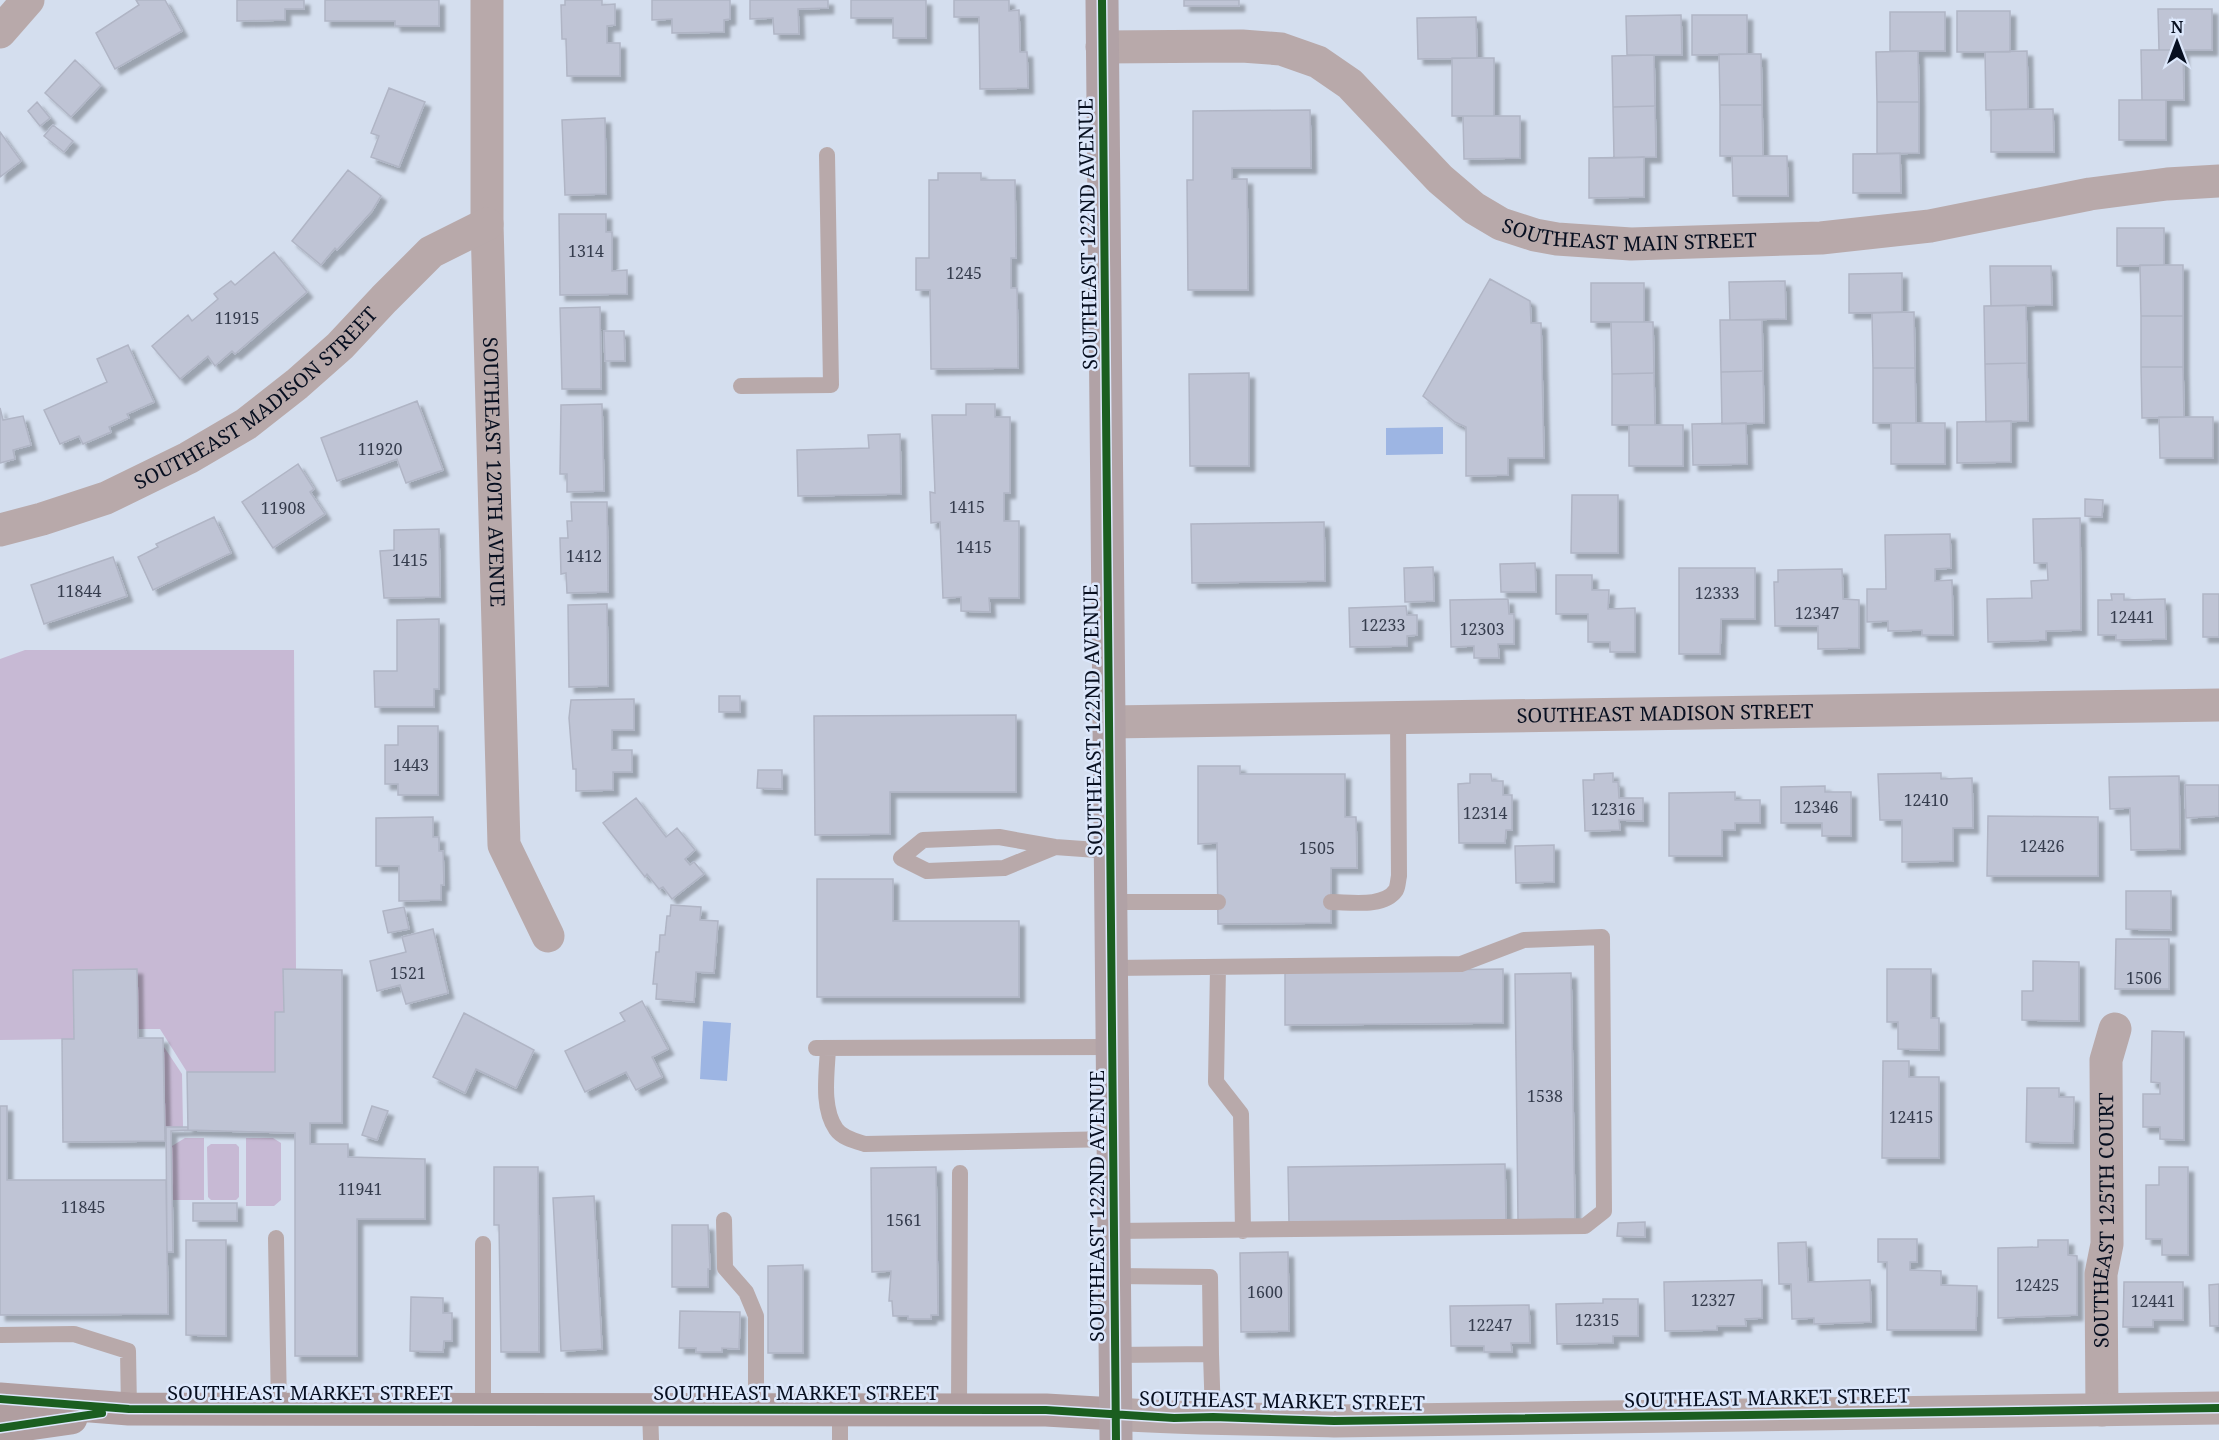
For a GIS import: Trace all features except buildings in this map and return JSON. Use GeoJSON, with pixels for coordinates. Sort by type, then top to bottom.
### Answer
{"type":"FeatureCollection","features":[{"type":"Feature","properties":{"kind":"main road","name":"SOUTHEAST 122ND AVENUE"},"geometry":{"type":"LineString","coordinates":[[1102,0],[1115,1427]]}},
{"type":"Feature","properties":{"kind":"street"},"geometry":{"type":"LineString","coordinates":[[0,32],[28,0]]}},
{"type":"Feature","properties":{"kind":"street","name":"SOUTHEAST 120TH AVENUE"},"geometry":{"type":"LineString","coordinates":[[487,0],[487,224],[504,845],[548,936]]}},
{"type":"Feature","properties":{"kind":"street","name":"SOUTHEAST MAIN STREET"},"geometry":{"type":"LineString","coordinates":[[1102,47],[1242,46],[1281,49],[1318,62],[1350,84],[1440,179],[1474,208],[1501,224],[1535,235],[1557,239],[1631,244],[1821,238],[1930,226],[2090,194],[2168,184],[2219,181]]}},
{"type":"Feature","properties":{"kind":"street","name":"SOUTHEAST MADISON STREET"},"geometry":{"type":"LineString","coordinates":[[0,530],[106,498],[188,458],[246,424],[340,346],[431,252],[487,224]]}},
{"type":"Feature","properties":{"kind":"street","name":"SOUTHEAST MADISON STREET"},"geometry":{"type":"LineString","coordinates":[[1110,722],[2219,705]]}},
{"type":"Feature","properties":{"kind":"street","name":"SOUTHEAST 125TH COURT"},"geometry":{"type":"LineString","coordinates":[[2102,1410],[2101,1274],[2107,1244],[2106,1060],[2115,1029]]}},
{"type":"Feature","properties":{"kind":"street","name":"SOUTHEAST MARKET STREET"},"geometry":{"type":"LineString","coordinates":[[0,1399],[129,1409],[483,1410],[650,1425],[756,1410],[840,1425],[959,1410],[1046,1410],[1115,1427],[1174,1418],[1213,1417],[1334,1421],[2219,1408]]}},
{"type":"Feature","properties":{"kind":"street","name":"SOUTHEAST MARKET STREET"},"geometry":{"type":"LineString","coordinates":[[0,1428],[129,1409]]}},
{"type":"Feature","properties":{"kind":"lane"},"geometry":{"type":"LineString","coordinates":[[741,386],[831,385],[827,155]]}},
{"type":"Feature","properties":{"kind":"lane"},"geometry":{"type":"LineString","coordinates":[[1331,902],[1369,902],[1386,899],[1397,889],[1399,876],[1398,718]]}},
{"type":"Feature","properties":{"kind":"lane"},"geometry":{"type":"LineString","coordinates":[[1055,847],[1004,868],[927,871],[901,858],[923,840],[999,837],[1055,847],[1111,851]]}},
{"type":"Feature","properties":{"kind":"lane"},"geometry":{"type":"LineString","coordinates":[[1111,902],[1218,902]]}},
{"type":"Feature","properties":{"kind":"lane"},"geometry":{"type":"LineString","coordinates":[[1112,968],[1461,964],[1524,939],[1602,938],[1604,1211],[1586,1226],[1114,1231]]}},
{"type":"Feature","properties":{"kind":"lane"},"geometry":{"type":"LineString","coordinates":[[1218,967],[1216,1082],[1241,1114],[1243,1231]]}},
{"type":"Feature","properties":{"kind":"lane"},"geometry":{"type":"LineString","coordinates":[[1113,1047],[822,1048],[829,1112],[836,1131],[849,1140],[865,1144],[1114,1139]]}},
{"type":"Feature","properties":{"kind":"lane"},"geometry":{"type":"LineString","coordinates":[[959,1410],[960,1173]]}},
{"type":"Feature","properties":{"kind":"lane"},"geometry":{"type":"LineString","coordinates":[[724,1220],[725,1268],[746,1292],[756,1316],[756,1410]]}},
{"type":"Feature","properties":{"kind":"lane"},"geometry":{"type":"LineString","coordinates":[[276,1238],[279,1409]]}},
{"type":"Feature","properties":{"kind":"lane"},"geometry":{"type":"LineString","coordinates":[[483,1244],[483,1410]]}},
{"type":"Feature","properties":{"kind":"lane"},"geometry":{"type":"LineString","coordinates":[[1115,1276],[1210,1277],[1213,1417]]}},
{"type":"Feature","properties":{"kind":"lane"},"geometry":{"type":"LineString","coordinates":[[0,1335],[74,1334],[128,1351],[129,1409]]}},
{"type":"Feature","properties":{"kind":"lane"},"geometry":{"type":"LineString","coordinates":[[1115,1355],[1211,1354]]}},
{"type":"Feature","properties":{"kind":"shaded area"},"geometry":{"type":"Polygon","coordinates":[[[25,650],[294,650],[296,969],[284,969],[284,1012],[275,1013],[275,1072],[187,1072],[160,1029],[138,1029],[137,969],[73,970],[74,1039],[0,1040],[0,659],[25,650]]]}},
{"type":"Feature","properties":{"kind":"shaded area"},"geometry":{"type":"Polygon","coordinates":[[[164,1047],[182,1074],[183,1127],[165,1127],[164,1047]]]}},
{"type":"Feature","properties":{"kind":"shaded area"},"geometry":{"type":"Polygon","coordinates":[[[185,1138],[204,1138],[204,1200],[172,1200],[172,1146],[185,1138]]]}},
{"type":"Feature","properties":{"kind":"shaded area"},"geometry":{"type":"Polygon","coordinates":[[[246,1138],[273,1138],[281,1143],[281,1200],[274,1206],[246,1206],[246,1138]]]}},
{"type":"Feature","properties":{"kind":"shaded area"},"geometry":{"type":"Polygon","coordinates":[[[211,1144],[236,1144],[239,1147],[239,1197],[236,1200],[211,1200],[208,1197],[207,1147],[211,1144]]]}},
{"type":"Feature","properties":{"kind":"water"},"geometry":{"type":"Polygon","coordinates":[[[1443,427],[1443,454],[1386,455],[1386,428],[1443,427]]]}},
{"type":"Feature","properties":{"kind":"water"},"geometry":{"type":"Polygon","coordinates":[[[703,1021],[731,1023],[727,1081],[700,1079],[703,1021]]]}},
{"type":"Feature","properties":{"kind":"cycle path"},"geometry":{"type":"LineString","coordinates":[[1102,0],[1116,1440]]}},
{"type":"Feature","properties":{"kind":"cycle path"},"geometry":{"type":"LineString","coordinates":[[0,1399],[129,1409],[1046,1410],[1174,1418],[1334,1421],[2219,1408]]}},
{"type":"Feature","properties":{"kind":"cycle path"},"geometry":{"type":"LineString","coordinates":[[0,1428],[102,1413]]}}]}
